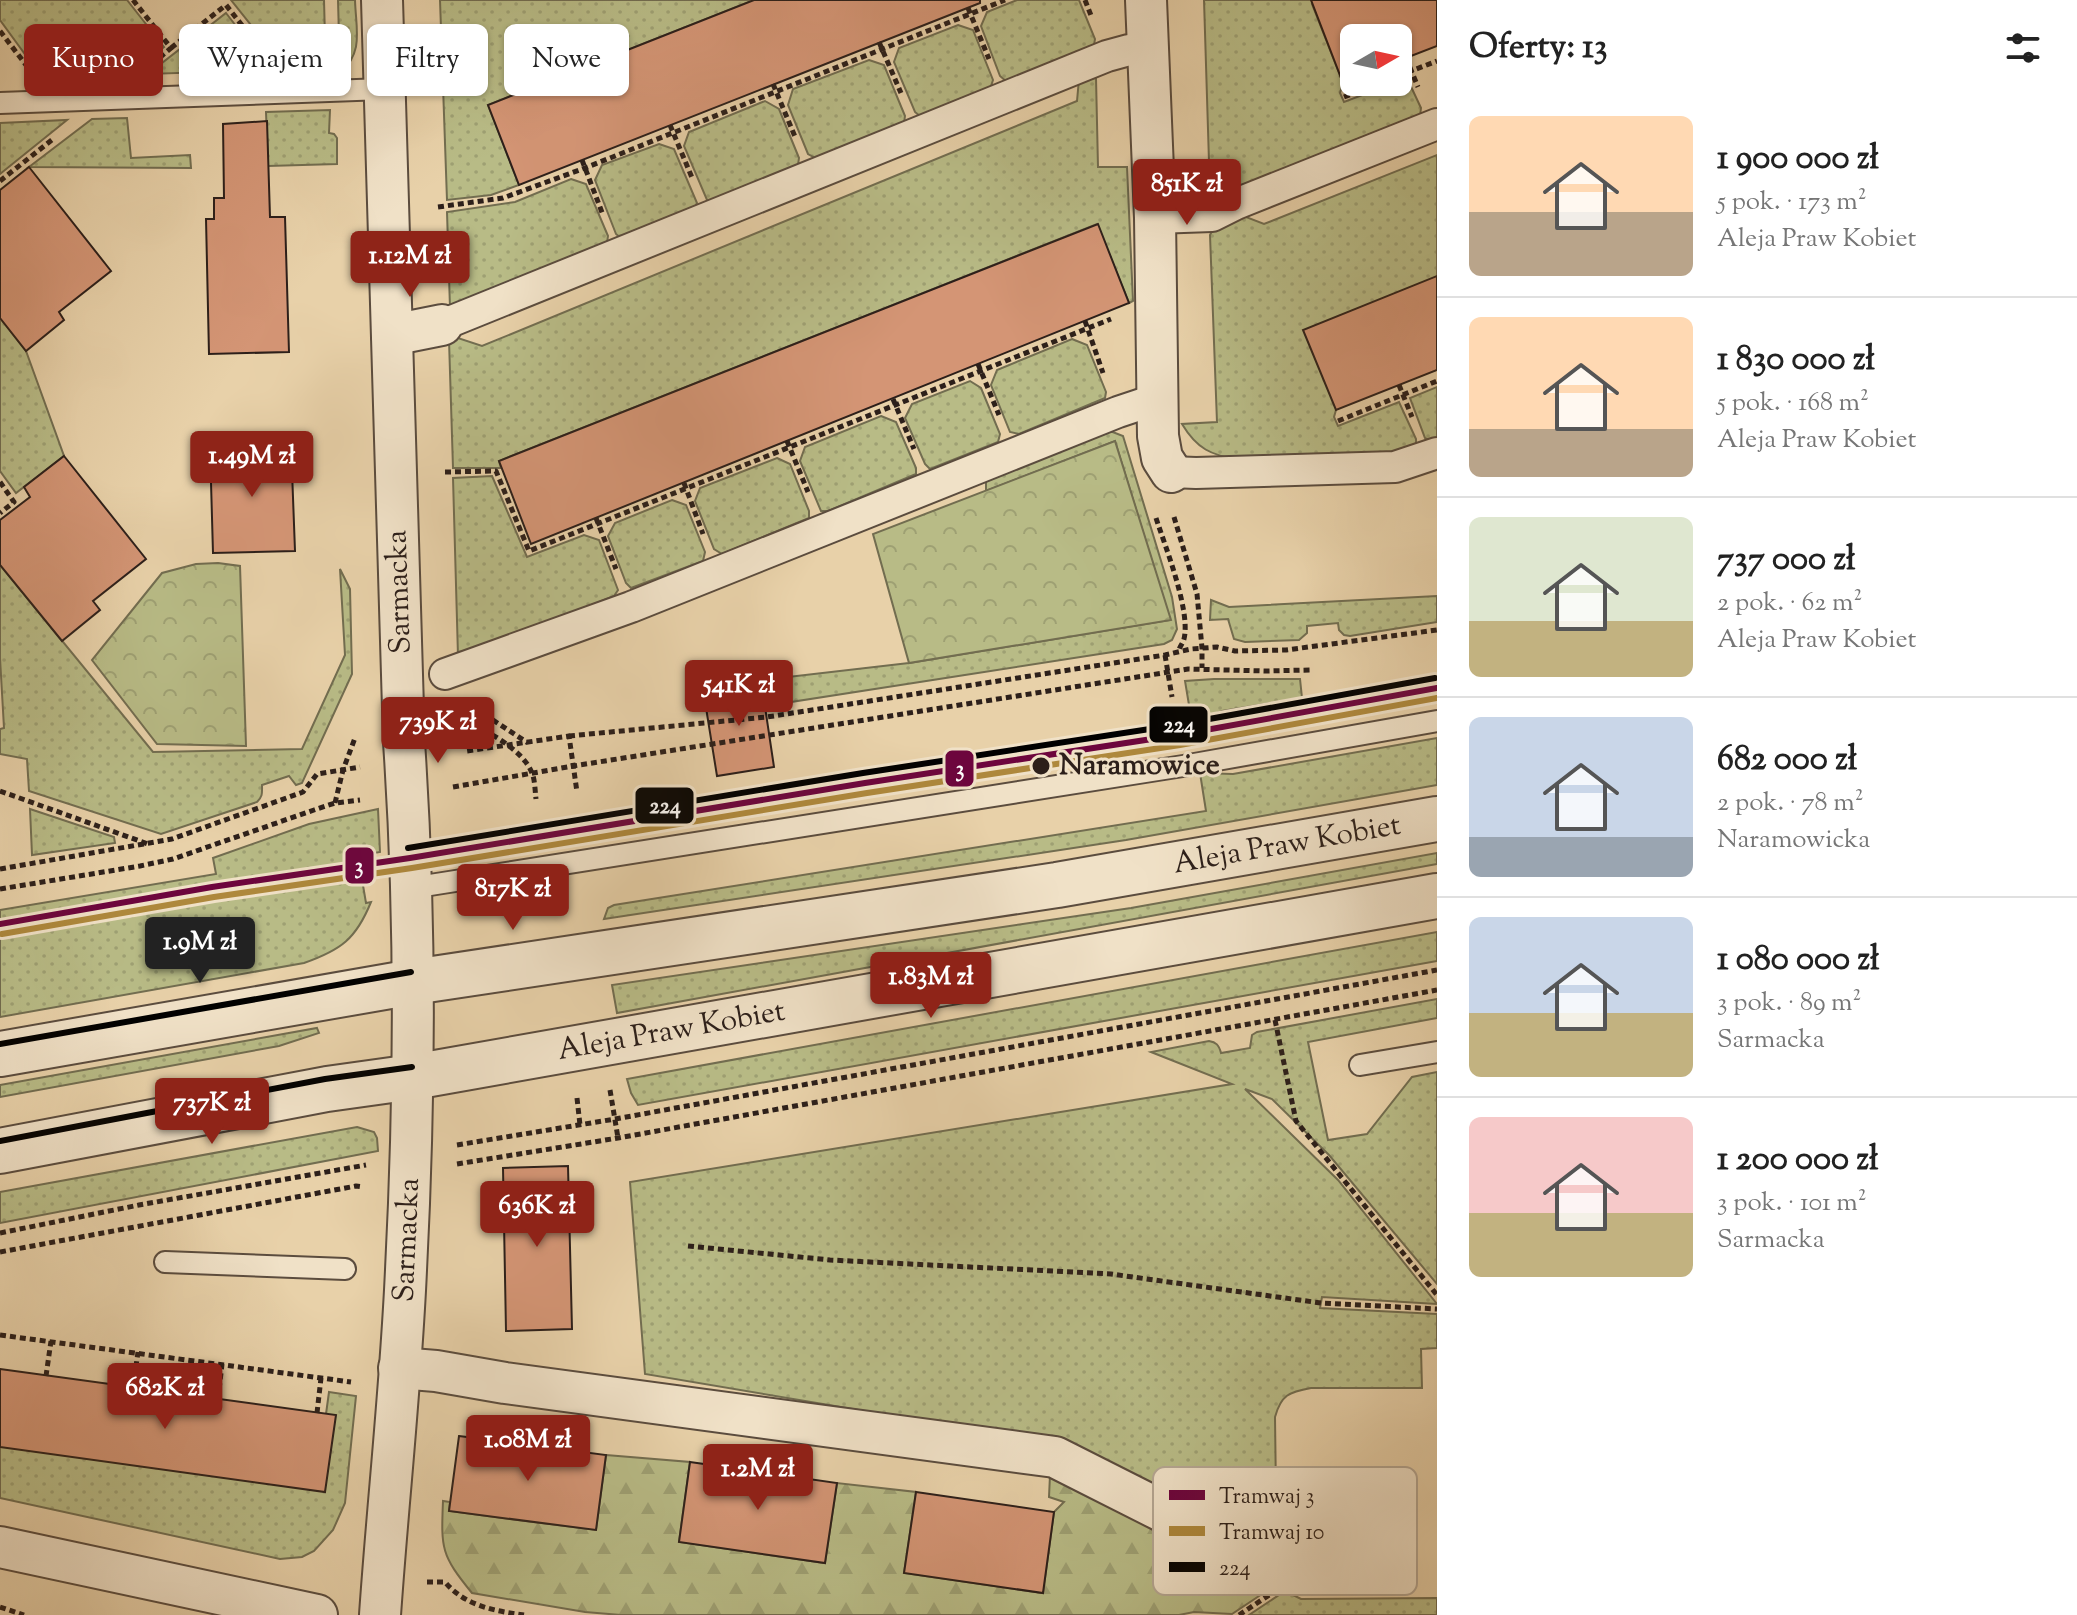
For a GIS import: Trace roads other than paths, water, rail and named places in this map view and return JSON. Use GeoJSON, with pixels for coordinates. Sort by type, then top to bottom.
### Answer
{"type":"FeatureCollection","features":[{"type":"Feature","properties":{"kind":"street","name":"Sarmacka"},"geometry":{"type":"LineString","coordinates":[[382,0],[383,24]]}},
{"type":"Feature","properties":{"kind":"street"},"geometry":{"type":"LineString","coordinates":[[1146,0],[1155,218],[1158,436],[1162,458],[1171,472],[1196,473],[1395,467],[1437,453]]}},
{"type":"Feature","properties":{"kind":"street"},"geometry":{"type":"LineString","coordinates":[[392,335],[442,325],[1107,56],[1148,47]]}},
{"type":"Feature","properties":{"kind":"street","name":"Sarmacka"},"geometry":{"type":"LineString","coordinates":[[380,1615],[382,1376],[406,1270],[413,1077],[411,873],[404,742],[384,96]]}},
{"type":"Feature","properties":{"kind":"street"},"geometry":{"type":"LineString","coordinates":[[1155,218],[1212,216],[1437,124]]}},
{"type":"Feature","properties":{"kind":"street"},"geometry":{"type":"LineString","coordinates":[[445,674],[631,607],[1157,399]]}},
{"type":"Feature","properties":{"kind":"street","name":"Aleja Praw Kobiet"},"geometry":{"type":"LineString","coordinates":[[0,1054],[413,982],[1057,885],[1437,819]]}},
{"type":"Feature","properties":{"kind":"street","name":"Aleja Praw Kobiet"},"geometry":{"type":"LineString","coordinates":[[0,1151],[327,1089],[413,1077],[1437,896]]}},
{"type":"Feature","properties":{"kind":"street"},"geometry":{"type":"LineString","coordinates":[[382,1376],[436,1371],[1055,1457],[1153,1506]]}},
{"type":"Feature","properties":{"kind":"street"},"geometry":{"type":"LineString","coordinates":[[0,1547],[317,1615]]}},
{"type":"Feature","properties":{"kind":"lane"},"geometry":{"type":"LineString","coordinates":[[0,103],[367,90]]}},
{"type":"Feature","properties":{"kind":"lane"},"geometry":{"type":"LineString","coordinates":[[411,873],[865,783],[1178,735],[1437,688]]}},
{"type":"Feature","properties":{"kind":"lane"},"geometry":{"type":"LineString","coordinates":[[411,873],[1183,766],[1437,721]]}},
{"type":"Feature","properties":{"kind":"lane"},"geometry":{"type":"LineString","coordinates":[[1360,1065],[1437,1052]]}},
{"type":"Feature","properties":{"kind":"lane"},"geometry":{"type":"LineString","coordinates":[[165,1262],[345,1269]]}},
{"type":"Feature","properties":{"kind":"tram line","name":"3"},"geometry":{"type":"LineString","coordinates":[[0,924],[212,887],[1178,735],[1437,688]]}},
{"type":"Feature","properties":{"kind":"tram line","name":"10"},"geometry":{"type":"LineString","coordinates":[[2,934],[214,897],[1180,745],[1437,698]]}},
{"type":"Feature","properties":{"kind":"place","name":"Naramowice"},"geometry":{"type":"Point","coordinates":[1041,766]}}]}
